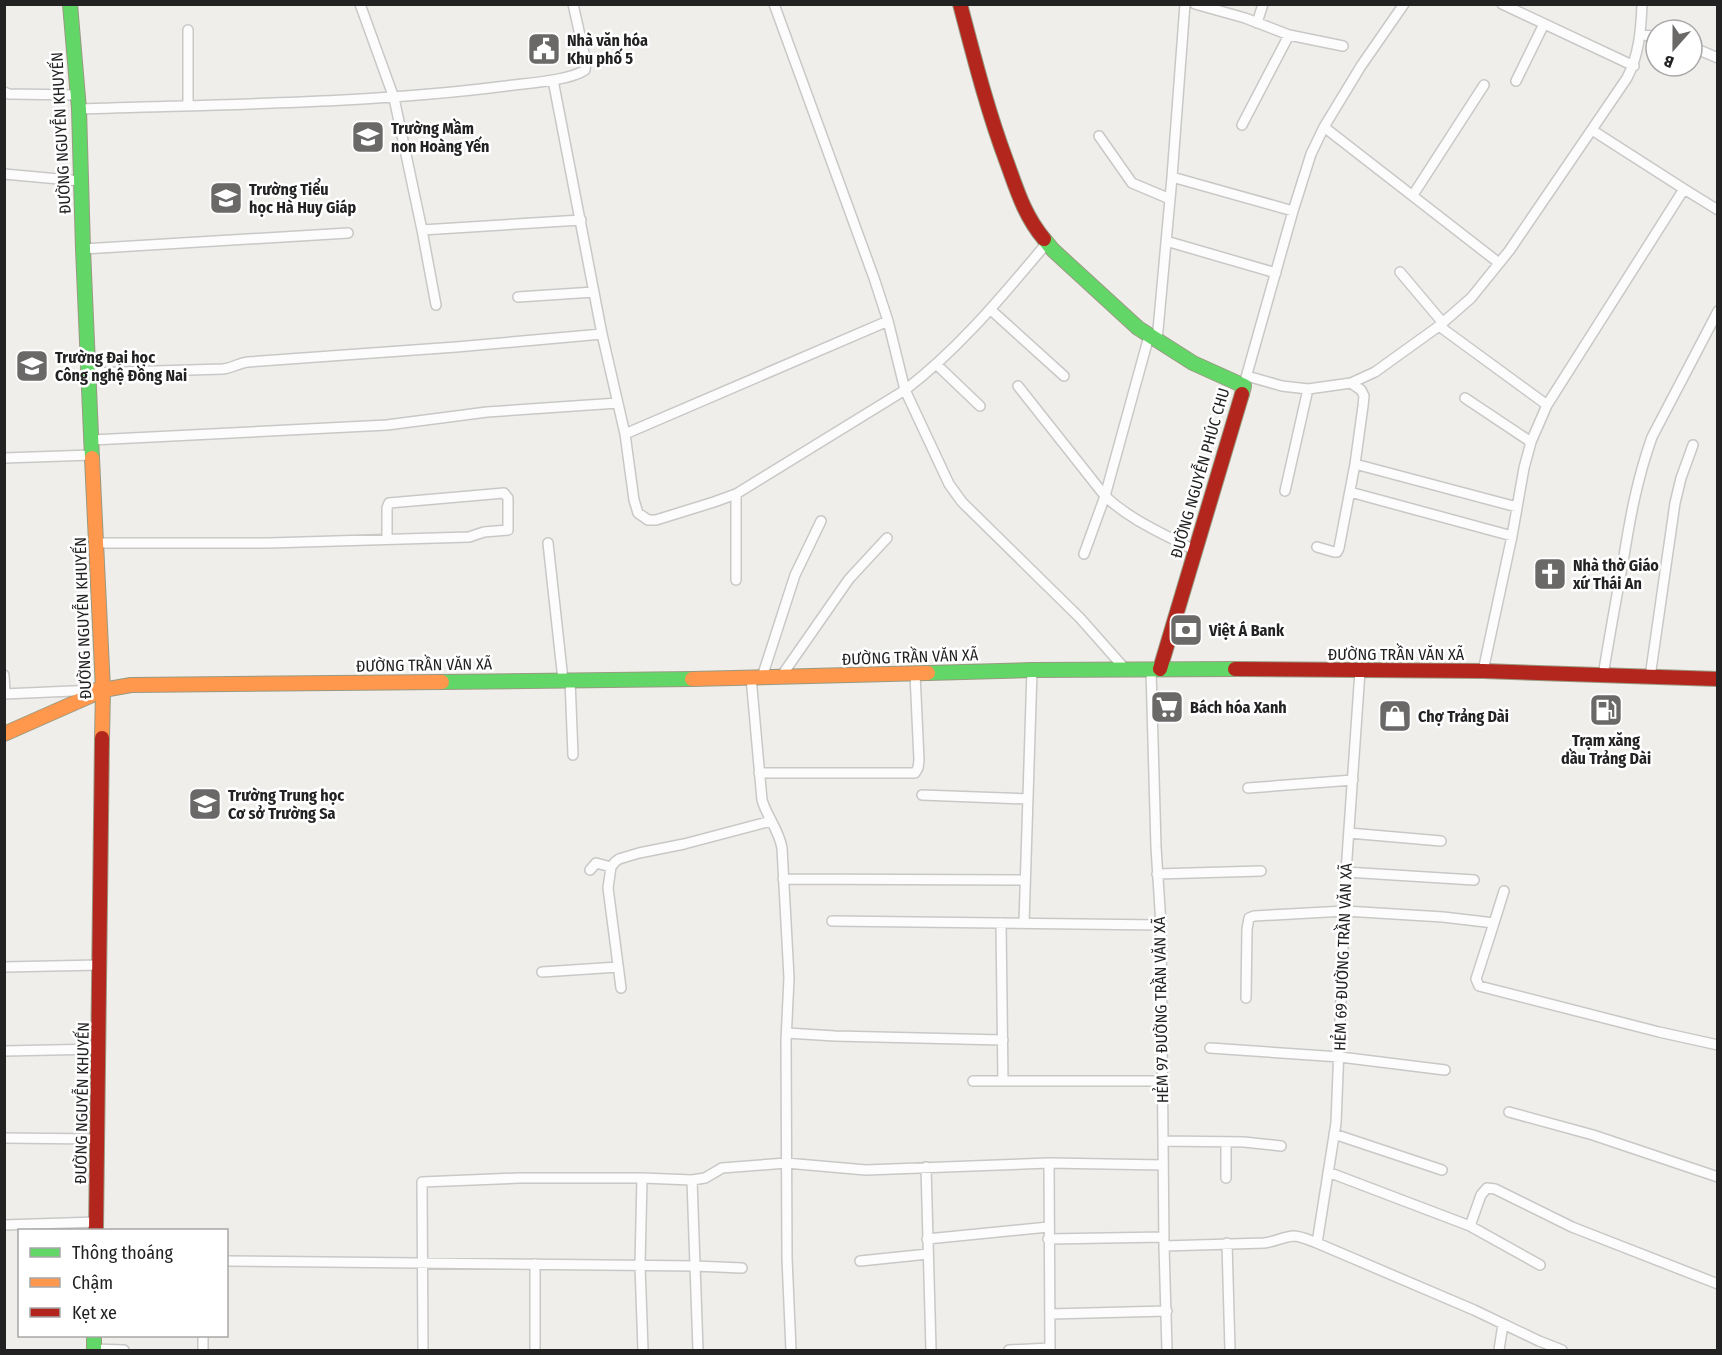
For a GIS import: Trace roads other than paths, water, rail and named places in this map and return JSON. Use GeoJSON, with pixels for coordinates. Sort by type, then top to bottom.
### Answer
{"type":"FeatureCollection","features":[{"type":"Feature","properties":{"kind":"street","name":"ĐƯỜNG NGUYỄN KHUYẾN"},"geometry":{"type":"LineString","coordinates":[[70,4],[79,102],[96,543],[100,965],[96,1226]]}},
{"type":"Feature","properties":{"kind":"street"},"geometry":{"type":"LineString","coordinates":[[360,4],[394,98],[436,305]]}},
{"type":"Feature","properties":{"kind":"street"},"geometry":{"type":"LineString","coordinates":[[4,92],[79,102],[188,105],[394,98],[553,80],[579,75],[585,70],[586,62],[573,4]]}},
{"type":"Feature","properties":{"kind":"street"},"geometry":{"type":"LineString","coordinates":[[774,4],[888,321],[906,390],[949,484],[962,502],[1080,618],[1126,670]]}},
{"type":"Feature","properties":{"kind":"street","name":"ĐƯỜNG NGUYỄN PHÚC CHU"},"geometry":{"type":"LineString","coordinates":[[960,4],[991,119],[1019,197],[1031,223],[1047,243],[1128,319],[1153,339],[1193,363],[1245,381],[1156,669]]}},
{"type":"Feature","properties":{"kind":"street"},"geometry":{"type":"LineString","coordinates":[[1084,554],[1105,496],[1153,339],[1166,241],[1185,4]]}},
{"type":"Feature","properties":{"kind":"street"},"geometry":{"type":"LineString","coordinates":[[1195,4],[1245,18],[1289,35],[1343,46]]}},
{"type":"Feature","properties":{"kind":"street"},"geometry":{"type":"LineString","coordinates":[[1257,23],[1263,4]]}},
{"type":"Feature","properties":{"kind":"street"},"geometry":{"type":"LineString","coordinates":[[1404,4],[1361,66],[1324,127],[1308,165],[1293,211],[1245,381],[1308,389],[1351,383],[1376,372],[1441,325],[1471,298],[1499,263],[1634,66],[1640,35],[1642,4]]}},
{"type":"Feature","properties":{"kind":"street"},"geometry":{"type":"LineString","coordinates":[[1502,4],[1634,66]]}},
{"type":"Feature","properties":{"kind":"street"},"geometry":{"type":"LineString","coordinates":[[1516,81],[1545,24]]}},
{"type":"Feature","properties":{"kind":"street"},"geometry":{"type":"LineString","coordinates":[[188,30],[188,105]]}},
{"type":"Feature","properties":{"kind":"street"},"geometry":{"type":"LineString","coordinates":[[1242,125],[1289,35]]}},
{"type":"Feature","properties":{"kind":"street"},"geometry":{"type":"LineString","coordinates":[[1640,35],[1644,35]]}},
{"type":"Feature","properties":{"kind":"street"},"geometry":{"type":"LineString","coordinates":[[553,80],[602,334],[625,434],[634,500],[638,513],[648,520],[666,517],[736,494],[906,390],[991,310],[1047,243]]}},
{"type":"Feature","properties":{"kind":"street"},"geometry":{"type":"LineString","coordinates":[[1413,195],[1484,85]]}},
{"type":"Feature","properties":{"kind":"street"},"geometry":{"type":"LineString","coordinates":[[1324,127],[1499,263]]}},
{"type":"Feature","properties":{"kind":"street"},"geometry":{"type":"LineString","coordinates":[[1592,130],[1718,210]]}},
{"type":"Feature","properties":{"kind":"street"},"geometry":{"type":"LineString","coordinates":[[1099,136],[1132,183],[1170,199]]}},
{"type":"Feature","properties":{"kind":"street"},"geometry":{"type":"LineString","coordinates":[[4,174],[81,181]]}},
{"type":"Feature","properties":{"kind":"street"},"geometry":{"type":"LineString","coordinates":[[1172,177],[1293,211]]}},
{"type":"Feature","properties":{"kind":"street"},"geometry":{"type":"LineString","coordinates":[[1483,671],[1531,442],[1547,405],[1684,189]]}},
{"type":"Feature","properties":{"kind":"street"},"geometry":{"type":"LineString","coordinates":[[422,230],[581,220]]}},
{"type":"Feature","properties":{"kind":"street"},"geometry":{"type":"LineString","coordinates":[[83,249],[348,233]]}},
{"type":"Feature","properties":{"kind":"street"},"geometry":{"type":"LineString","coordinates":[[1166,241],[1276,273]]}},
{"type":"Feature","properties":{"kind":"street"},"geometry":{"type":"LineString","coordinates":[[1400,272],[1441,325],[1547,405]]}},
{"type":"Feature","properties":{"kind":"street"},"geometry":{"type":"LineString","coordinates":[[518,297],[594,292]]}},
{"type":"Feature","properties":{"kind":"street"},"geometry":{"type":"LineString","coordinates":[[991,310],[1064,376]]}},
{"type":"Feature","properties":{"kind":"street"},"geometry":{"type":"LineString","coordinates":[[1603,676],[1638,479],[1652,437],[1718,311]]}},
{"type":"Feature","properties":{"kind":"street"},"geometry":{"type":"LineString","coordinates":[[625,434],[888,321]]}},
{"type":"Feature","properties":{"kind":"street"},"geometry":{"type":"LineString","coordinates":[[89,373],[224,369],[248,362],[602,334]]}},
{"type":"Feature","properties":{"kind":"street"},"geometry":{"type":"LineString","coordinates":[[936,364],[980,406]]}},
{"type":"Feature","properties":{"kind":"street"},"geometry":{"type":"LineString","coordinates":[[1317,547],[1337,552],[1339,548],[1355,464],[1364,396],[1361,390],[1351,383]]}},
{"type":"Feature","properties":{"kind":"street"},"geometry":{"type":"LineString","coordinates":[[1018,386],[1105,496],[1130,516],[1194,550]]}},
{"type":"Feature","properties":{"kind":"street"},"geometry":{"type":"LineString","coordinates":[[1285,491],[1308,389]]}},
{"type":"Feature","properties":{"kind":"street"},"geometry":{"type":"LineString","coordinates":[[1465,398],[1531,442]]}},
{"type":"Feature","properties":{"kind":"street"},"geometry":{"type":"LineString","coordinates":[[92,440],[387,424],[487,412],[618,403]]}},
{"type":"Feature","properties":{"kind":"street"},"geometry":{"type":"LineString","coordinates":[[1650,678],[1675,503],[1679,482],[1693,445]]}},
{"type":"Feature","properties":{"kind":"street"},"geometry":{"type":"LineString","coordinates":[[4,458],[92,455]]}},
{"type":"Feature","properties":{"kind":"street"},"geometry":{"type":"LineString","coordinates":[[1355,464],[1517,507]]}},
{"type":"Feature","properties":{"kind":"street"},"geometry":{"type":"LineString","coordinates":[[1350,492],[1512,536]]}},
{"type":"Feature","properties":{"kind":"street"},"geometry":{"type":"LineString","coordinates":[[96,543],[269,543],[469,537],[484,532],[508,530],[510,526],[508,498],[504,493],[389,503],[387,539]]}},
{"type":"Feature","properties":{"kind":"street"},"geometry":{"type":"LineString","coordinates":[[736,494],[736,580]]}},
{"type":"Feature","properties":{"kind":"street"},"geometry":{"type":"LineString","coordinates":[[791,1350],[786,1162],[789,978],[782,848],[780,835],[762,800],[759,773],[757,677],[795,575],[821,521]]}},
{"type":"Feature","properties":{"kind":"street"},"geometry":{"type":"LineString","coordinates":[[780,678],[849,579],[887,538]]}},
{"type":"Feature","properties":{"kind":"street"},"geometry":{"type":"LineString","coordinates":[[548,543],[566,680],[573,755]]}},
{"type":"Feature","properties":{"kind":"street","name":"ĐƯỜNG TRẦN VĂN XÃ"},"geometry":{"type":"LineString","coordinates":[[4,734],[99,690],[136,684],[780,678],[1032,670],[1156,669],[1483,671],[1718,679]]}},
{"type":"Feature","properties":{"kind":"street","name":"HẺM 97 ĐƯỜNG TRẦN VĂN XÃ"},"geometry":{"type":"LineString","coordinates":[[1156,669],[1157,874],[1161,925],[1167,1350]]}},
{"type":"Feature","properties":{"kind":"street"},"geometry":{"type":"LineString","coordinates":[[1024,923],[1032,670]]}},
{"type":"Feature","properties":{"kind":"street","name":"HẺM 69 ĐƯỜNG TRẦN VĂN XÃ"},"geometry":{"type":"LineString","coordinates":[[1317,1243],[1334,1134],[1340,1057],[1346,872],[1360,671]]}},
{"type":"Feature","properties":{"kind":"street"},"geometry":{"type":"LineString","coordinates":[[759,773],[915,773],[919,760],[915,674]]}},
{"type":"Feature","properties":{"kind":"street"},"geometry":{"type":"LineString","coordinates":[[4,675],[5,694],[99,690]]}},
{"type":"Feature","properties":{"kind":"street"},"geometry":{"type":"LineString","coordinates":[[1248,788],[1353,780]]}},
{"type":"Feature","properties":{"kind":"street"},"geometry":{"type":"LineString","coordinates":[[922,795],[1028,799]]}},
{"type":"Feature","properties":{"kind":"street"},"geometry":{"type":"LineString","coordinates":[[621,988],[608,888],[611,867],[619,859],[639,853],[684,844],[771,821]]}},
{"type":"Feature","properties":{"kind":"street"},"geometry":{"type":"LineString","coordinates":[[1349,833],[1441,841]]}},
{"type":"Feature","properties":{"kind":"street"},"geometry":{"type":"LineString","coordinates":[[594,852],[593,867],[611,867]]}},
{"type":"Feature","properties":{"kind":"street"},"geometry":{"type":"LineString","coordinates":[[1157,874],[1261,871]]}},
{"type":"Feature","properties":{"kind":"street"},"geometry":{"type":"LineString","coordinates":[[1346,872],[1474,880]]}},
{"type":"Feature","properties":{"kind":"street"},"geometry":{"type":"LineString","coordinates":[[783,879],[1025,880]]}},
{"type":"Feature","properties":{"kind":"street"},"geometry":{"type":"LineString","coordinates":[[1504,891],[1476,980],[1479,986],[1718,1045]]}},
{"type":"Feature","properties":{"kind":"street"},"geometry":{"type":"LineString","coordinates":[[1246,998],[1247,929],[1249,918],[1254,916],[1345,911],[1443,917],[1494,923]]}},
{"type":"Feature","properties":{"kind":"street"},"geometry":{"type":"LineString","coordinates":[[832,921],[1161,925]]}},
{"type":"Feature","properties":{"kind":"street"},"geometry":{"type":"LineString","coordinates":[[1001,923],[1003,1081]]}},
{"type":"Feature","properties":{"kind":"street"},"geometry":{"type":"LineString","coordinates":[[4,967],[100,965]]}},
{"type":"Feature","properties":{"kind":"street"},"geometry":{"type":"LineString","coordinates":[[542,972],[618,967]]}},
{"type":"Feature","properties":{"kind":"street"},"geometry":{"type":"LineString","coordinates":[[787,1033],[1003,1040]]}},
{"type":"Feature","properties":{"kind":"street"},"geometry":{"type":"LineString","coordinates":[[1210,1048],[1340,1057],[1445,1070]]}},
{"type":"Feature","properties":{"kind":"street"},"geometry":{"type":"LineString","coordinates":[[4,1052],[99,1049]]}},
{"type":"Feature","properties":{"kind":"street"},"geometry":{"type":"LineString","coordinates":[[973,1081],[1162,1081]]}},
{"type":"Feature","properties":{"kind":"street"},"geometry":{"type":"LineString","coordinates":[[1509,1112],[1593,1135],[1718,1177]]}},
{"type":"Feature","properties":{"kind":"street"},"geometry":{"type":"LineString","coordinates":[[1334,1134],[1442,1170]]}},
{"type":"Feature","properties":{"kind":"street"},"geometry":{"type":"LineString","coordinates":[[4,1137],[98,1139]]}},
{"type":"Feature","properties":{"kind":"street"},"geometry":{"type":"LineString","coordinates":[[1163,1141],[1281,1146]]}},
{"type":"Feature","properties":{"kind":"street"},"geometry":{"type":"LineString","coordinates":[[1226,1142],[1226,1178]]}},
{"type":"Feature","properties":{"kind":"street"},"geometry":{"type":"LineString","coordinates":[[423,1350],[422,1182],[642,1178],[692,1180],[705,1178],[722,1168],[786,1162],[866,1170],[1049,1163],[1163,1165]]}},
{"type":"Feature","properties":{"kind":"street"},"geometry":{"type":"LineString","coordinates":[[1009,1350],[1050,1349],[1049,1163]]}},
{"type":"Feature","properties":{"kind":"street"},"geometry":{"type":"LineString","coordinates":[[926,1167],[931,1350]]}},
{"type":"Feature","properties":{"kind":"street"},"geometry":{"type":"LineString","coordinates":[[1328,1172],[1470,1226],[1540,1265]]}},
{"type":"Feature","properties":{"kind":"street"},"geometry":{"type":"LineString","coordinates":[[642,1178],[640,1265],[643,1350]]}},
{"type":"Feature","properties":{"kind":"street"},"geometry":{"type":"LineString","coordinates":[[692,1180],[698,1350]]}},
{"type":"Feature","properties":{"kind":"street"},"geometry":{"type":"LineString","coordinates":[[1470,1226],[1481,1195],[1487,1188],[1494,1189],[1572,1227],[1718,1284]]}},
{"type":"Feature","properties":{"kind":"street"},"geometry":{"type":"LineString","coordinates":[[4,1226],[96,1226]]}},
{"type":"Feature","properties":{"kind":"street"},"geometry":{"type":"LineString","coordinates":[[927,1239],[1048,1227]]}},
{"type":"Feature","properties":{"kind":"street"},"geometry":{"type":"LineString","coordinates":[[1048,1239],[1227,1243],[1272,1242],[1291,1236],[1317,1243],[1562,1350]]}},
{"type":"Feature","properties":{"kind":"street"},"geometry":{"type":"LineString","coordinates":[[1227,1243],[1230,1350]]}},
{"type":"Feature","properties":{"kind":"street"},"geometry":{"type":"LineString","coordinates":[[860,1261],[928,1254]]}},
{"type":"Feature","properties":{"kind":"street"},"geometry":{"type":"LineString","coordinates":[[228,1261],[742,1268]]}},
{"type":"Feature","properties":{"kind":"street"},"geometry":{"type":"LineString","coordinates":[[535,1264],[536,1350]]}},
{"type":"Feature","properties":{"kind":"street"},"geometry":{"type":"LineString","coordinates":[[1050,1314],[1167,1311]]}},
{"type":"Feature","properties":{"kind":"street"},"geometry":{"type":"LineString","coordinates":[[1499,1350],[1503,1324]]}},
{"type":"Feature","properties":{"kind":"street"},"geometry":{"type":"LineString","coordinates":[[94,1345],[124,1350]]}},
{"type":"Feature","properties":{"kind":"place","name":"Nhà văn hóa Khu phố 5"},"geometry":{"type":"Point","coordinates":[544,49]}},
{"type":"Feature","properties":{"kind":"place","name":"Trường Mầm non Hoàng Yến"},"geometry":{"type":"Point","coordinates":[368,137]}},
{"type":"Feature","properties":{"kind":"place","name":"Trường Tiểu học Hà Huy Giáp"},"geometry":{"type":"Point","coordinates":[226,198]}},
{"type":"Feature","properties":{"kind":"place","name":"Trường Đại học Công nghệ Đồng Nai"},"geometry":{"type":"Point","coordinates":[32,366]}},
{"type":"Feature","properties":{"kind":"place","name":"Nhà thờ Giáo xứ Thái An"},"geometry":{"type":"Point","coordinates":[1550,574]}},
{"type":"Feature","properties":{"kind":"place","name":"Việt Á Bank"},"geometry":{"type":"Point","coordinates":[1186,630]}},
{"type":"Feature","properties":{"kind":"place","name":"Bách hóa Xanh"},"geometry":{"type":"Point","coordinates":[1167,707]}},
{"type":"Feature","properties":{"kind":"place","name":"Trạm xăng dầu Trảng Dài"},"geometry":{"type":"Point","coordinates":[1606,710]}},
{"type":"Feature","properties":{"kind":"place","name":"Chợ Trảng Dài"},"geometry":{"type":"Point","coordinates":[1395,716]}},
{"type":"Feature","properties":{"kind":"place","name":"Trường Trung học Cơ sở Trường Sa"},"geometry":{"type":"Point","coordinates":[205,804]}}]}
